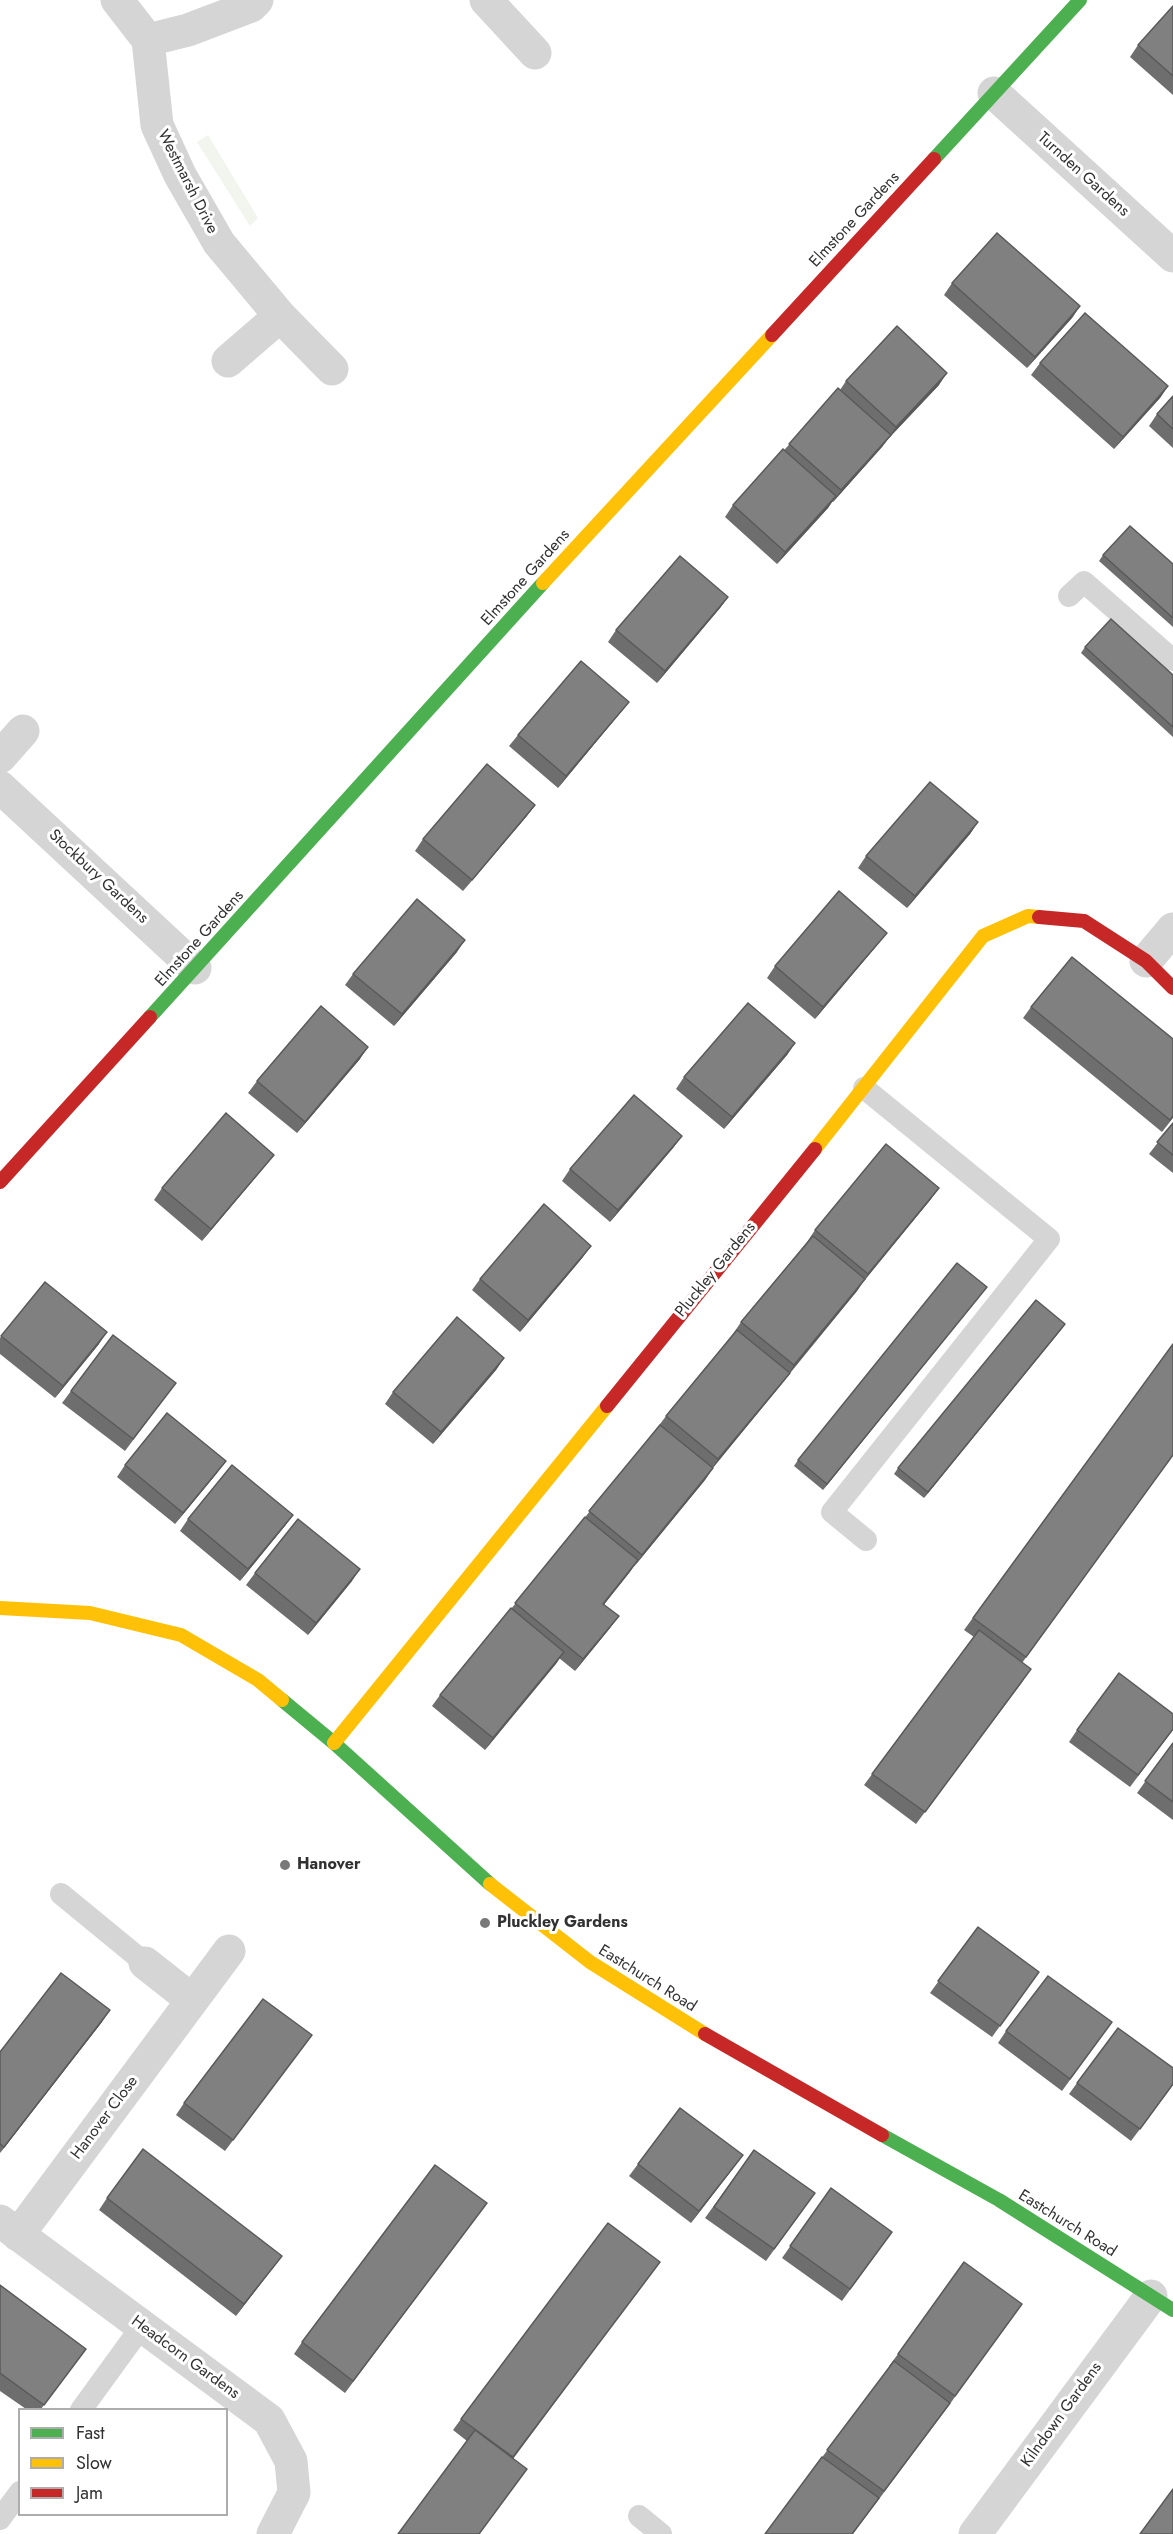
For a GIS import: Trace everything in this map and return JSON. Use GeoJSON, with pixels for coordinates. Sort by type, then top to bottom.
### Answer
{"type":"FeatureCollection","features":[{"type":"Feature","properties":{"kind":"street"},"geometry":{"type":"LineString","coordinates":[[117,0],[148,40],[188,30],[251,6],[257,0]]}},
{"type":"Feature","properties":{"kind":"street","name":"Elmstone Gardens"},"geometry":{"type":"LineString","coordinates":[[0,1182],[550,576],[1080,0]]}},
{"type":"Feature","properties":{"kind":"street"},"geometry":{"type":"LineString","coordinates":[[492,2],[534,53]]}},
{"type":"Feature","properties":{"kind":"street","name":"Westmarsh Drive"},"geometry":{"type":"LineString","coordinates":[[148,40],[158,125],[180,175],[219,243],[280,316],[332,369]]}},
{"type":"Feature","properties":{"kind":"street","name":"Turnden Gardens"},"geometry":{"type":"LineString","coordinates":[[994,93],[1173,256]]}},
{"type":"Feature","properties":{"kind":"street"},"geometry":{"type":"LineString","coordinates":[[228,361],[280,316]]}},
{"type":"Feature","properties":{"kind":"street"},"geometry":{"type":"LineString","coordinates":[[0,757],[23,731]]}},
{"type":"Feature","properties":{"kind":"street","name":"Stockbury Gardens"},"geometry":{"type":"LineString","coordinates":[[0,787],[195,968]]}},
{"type":"Feature","properties":{"kind":"street","name":"Pluckley Gardens"},"geometry":{"type":"LineString","coordinates":[[334,1743],[864,1088],[983,936],[1028,916],[1084,921],[1146,961],[1173,988]]}},
{"type":"Feature","properties":{"kind":"street"},"geometry":{"type":"LineString","coordinates":[[1146,961],[1173,929]]}},
{"type":"Feature","properties":{"kind":"street","name":"Eastchurch Road"},"geometry":{"type":"LineString","coordinates":[[0,1608],[90,1613],[181,1635],[258,1680],[334,1743],[507,1899],[590,1962],[669,2013],[999,2200],[1162,2303]]}},
{"type":"Feature","properties":{"kind":"street","name":"Hanover Close"},"geometry":{"type":"LineString","coordinates":[[9,2228],[192,2001],[229,1951]]}},
{"type":"Feature","properties":{"kind":"street"},"geometry":{"type":"LineString","coordinates":[[145,1963],[192,2001]]}},
{"type":"Feature","properties":{"kind":"street","name":"Headcorn Gardens"},"geometry":{"type":"LineString","coordinates":[[9,2228],[269,2420],[291,2462],[294,2493],[273,2534]]}},
{"type":"Feature","properties":{"kind":"street","name":"Kilndown Gardens"},"geometry":{"type":"LineString","coordinates":[[975,2534],[1162,2303]]}},
{"type":"Feature","properties":{"kind":"lane"},"geometry":{"type":"LineString","coordinates":[[1069,596],[1084,582],[1173,660]]}},
{"type":"Feature","properties":{"kind":"lane"},"geometry":{"type":"LineString","coordinates":[[864,1088],[1049,1239],[832,1512],[866,1540]]}},
{"type":"Feature","properties":{"kind":"lane"},"geometry":{"type":"LineString","coordinates":[[61,1894],[145,1963]]}},
{"type":"Feature","properties":{"kind":"lane"},"geometry":{"type":"LineString","coordinates":[[82,2408],[142,2326]]}},
{"type":"Feature","properties":{"kind":"lane"},"geometry":{"type":"LineString","coordinates":[[0,2519],[18,2495]]}},
{"type":"Feature","properties":{"kind":"lane"},"geometry":{"type":"LineString","coordinates":[[639,2516],[661,2534]]}},
{"type":"Feature","properties":{"kind":"shaded area"},"geometry":{"type":"Polygon","coordinates":[[[208,135],[258,218],[250,226],[197,142],[208,135]]]}},
{"type":"Feature","properties":{"kind":"building"},"geometry":{"type":"Polygon","coordinates":[[[1173,6],[1173,76],[1138,45],[1173,6]]]}},
{"type":"Feature","properties":{"kind":"building"},"geometry":{"type":"Polygon","coordinates":[[[997,233],[1080,306],[1035,357],[952,283],[997,233]]]}},
{"type":"Feature","properties":{"kind":"building"},"geometry":{"type":"Polygon","coordinates":[[[1085,313],[1168,386],[1123,437],[1040,363],[1085,313]]]}},
{"type":"Feature","properties":{"kind":"building"},"geometry":{"type":"Polygon","coordinates":[[[897,326],[947,373],[896,427],[846,381],[897,326]]]}},
{"type":"Feature","properties":{"kind":"building"},"geometry":{"type":"Polygon","coordinates":[[[838,388],[891,435],[841,490],[789,444],[838,388]]]}},
{"type":"Feature","properties":{"kind":"building"},"geometry":{"type":"Polygon","coordinates":[[[1173,396],[1173,429],[1157,414],[1173,396]]]}},
{"type":"Feature","properties":{"kind":"building"},"geometry":{"type":"Polygon","coordinates":[[[783,449],[836,496],[785,552],[733,505],[783,449]]]}},
{"type":"Feature","properties":{"kind":"building"},"geometry":{"type":"Polygon","coordinates":[[[1130,526],[1173,564],[1173,618],[1103,555],[1130,526]]]}},
{"type":"Feature","properties":{"kind":"building"},"geometry":{"type":"Polygon","coordinates":[[[680,556],[728,597],[665,671],[616,630],[680,556]]]}},
{"type":"Feature","properties":{"kind":"building"},"geometry":{"type":"Polygon","coordinates":[[[1111,619],[1173,675],[1173,727],[1085,647],[1111,619]]]}},
{"type":"Feature","properties":{"kind":"building"},"geometry":{"type":"Polygon","coordinates":[[[581,661],[629,702],[566,776],[518,735],[581,661]]]}},
{"type":"Feature","properties":{"kind":"building"},"geometry":{"type":"Polygon","coordinates":[[[487,764],[535,805],[472,880],[423,839],[487,764]]]}},
{"type":"Feature","properties":{"kind":"building"},"geometry":{"type":"Polygon","coordinates":[[[930,782],[978,822],[915,896],[866,856],[930,782]]]}},
{"type":"Feature","properties":{"kind":"building"},"geometry":{"type":"Polygon","coordinates":[[[839,891],[887,933],[823,1007],[775,966],[839,891]]]}},
{"type":"Feature","properties":{"kind":"building"},"geometry":{"type":"Polygon","coordinates":[[[417,899],[465,940],[402,1014],[353,974],[417,899]]]}},
{"type":"Feature","properties":{"kind":"building"},"geometry":{"type":"Polygon","coordinates":[[[1072,957],[1173,1039],[1173,1116],[1170,1120],[1031,1007],[1072,957]]]}},
{"type":"Feature","properties":{"kind":"building"},"geometry":{"type":"Polygon","coordinates":[[[748,1003],[795,1043],[732,1117],[684,1077],[748,1003]]]}},
{"type":"Feature","properties":{"kind":"building"},"geometry":{"type":"Polygon","coordinates":[[[321,1006],[368,1047],[305,1122],[257,1081],[321,1006]]]}},
{"type":"Feature","properties":{"kind":"building"},"geometry":{"type":"Polygon","coordinates":[[[634,1095],[682,1136],[618,1210],[570,1169],[634,1095]]]}},
{"type":"Feature","properties":{"kind":"building"},"geometry":{"type":"Polygon","coordinates":[[[226,1113],[274,1155],[211,1229],[162,1188],[226,1113]]]}},
{"type":"Feature","properties":{"kind":"building"},"geometry":{"type":"Polygon","coordinates":[[[1173,1123],[1173,1155],[1157,1142],[1173,1123]]]}},
{"type":"Feature","properties":{"kind":"building"},"geometry":{"type":"Polygon","coordinates":[[[886,1144],[939,1188],[868,1274],[815,1230],[886,1144]]]}},
{"type":"Feature","properties":{"kind":"building"},"geometry":{"type":"Polygon","coordinates":[[[544,1204],[591,1246],[528,1320],[480,1279],[544,1204]]]}},
{"type":"Feature","properties":{"kind":"building"},"geometry":{"type":"Polygon","coordinates":[[[813,1236],[865,1279],[794,1365],[741,1322],[813,1236]]]}},
{"type":"Feature","properties":{"kind":"building"},"geometry":{"type":"Polygon","coordinates":[[[957,1263],[987,1287],[827,1484],[798,1460],[957,1263]]]}},
{"type":"Feature","properties":{"kind":"building"},"geometry":{"type":"Polygon","coordinates":[[[45,1282],[107,1332],[63,1386],[1,1336],[45,1282]]]}},
{"type":"Feature","properties":{"kind":"building"},"geometry":{"type":"Polygon","coordinates":[[[1036,1300],[1065,1324],[928,1492],[898,1468],[1036,1300]]]}},
{"type":"Feature","properties":{"kind":"building"},"geometry":{"type":"Polygon","coordinates":[[[457,1317],[504,1358],[441,1432],[393,1392],[457,1317]]]}},
{"type":"Feature","properties":{"kind":"building"},"geometry":{"type":"Polygon","coordinates":[[[737,1330],[790,1373],[718,1459],[666,1416],[737,1330]]]}},
{"type":"Feature","properties":{"kind":"building"},"geometry":{"type":"Polygon","coordinates":[[[113,1335],[176,1383],[133,1439],[71,1391],[113,1335]]]}},
{"type":"Feature","properties":{"kind":"building"},"geometry":{"type":"Polygon","coordinates":[[[1173,1344],[1173,1455],[1026,1657],[973,1618],[1173,1344]]]}},
{"type":"Feature","properties":{"kind":"building"},"geometry":{"type":"Polygon","coordinates":[[[167,1413],[226,1461],[183,1513],[125,1465],[167,1413]]]}},
{"type":"Feature","properties":{"kind":"building"},"geometry":{"type":"Polygon","coordinates":[[[660,1425],[713,1468],[642,1555],[589,1511],[660,1425]]]}},
{"type":"Feature","properties":{"kind":"building"},"geometry":{"type":"Polygon","coordinates":[[[232,1465],[293,1515],[248,1569],[188,1519],[232,1465]]]}},
{"type":"Feature","properties":{"kind":"building"},"geometry":{"type":"Polygon","coordinates":[[[585,1517],[638,1560],[603,1604],[619,1616],[583,1659],[515,1603],[585,1517]]]}},
{"type":"Feature","properties":{"kind":"building"},"geometry":{"type":"Polygon","coordinates":[[[298,1519],[360,1569],[316,1623],[255,1573],[298,1519]]]}},
{"type":"Feature","properties":{"kind":"building"},"geometry":{"type":"Polygon","coordinates":[[[511,1608],[564,1652],[493,1738],[440,1695],[511,1608]]]}},
{"type":"Feature","properties":{"kind":"building"},"geometry":{"type":"Polygon","coordinates":[[[979,1630],[1031,1669],[925,1812],[872,1774],[979,1630]]]}},
{"type":"Feature","properties":{"kind":"building"},"geometry":{"type":"Polygon","coordinates":[[[1119,1673],[1173,1714],[1173,1729],[1138,1775],[1077,1730],[1119,1673]]]}},
{"type":"Feature","properties":{"kind":"building"},"geometry":{"type":"Polygon","coordinates":[[[1173,1743],[1173,1802],[1145,1781],[1173,1743]]]}},
{"type":"Feature","properties":{"kind":"building"},"geometry":{"type":"Polygon","coordinates":[[[978,1927],[1039,1972],[1000,2026],[938,1981],[978,1927]]]}},
{"type":"Feature","properties":{"kind":"building"},"geometry":{"type":"Polygon","coordinates":[[[61,1973],[110,2010],[4,2147],[0,2144],[0,2052],[61,1973]]]}},
{"type":"Feature","properties":{"kind":"building"},"geometry":{"type":"Polygon","coordinates":[[[1048,1976],[1112,2022],[1070,2079],[1006,2031],[1048,1976]]]}},
{"type":"Feature","properties":{"kind":"building"},"geometry":{"type":"Polygon","coordinates":[[[263,1999],[312,2035],[233,2140],[184,2103],[263,1999]]]}},
{"type":"Feature","properties":{"kind":"building"},"geometry":{"type":"Polygon","coordinates":[[[1118,2028],[1173,2068],[1173,2084],[1140,2129],[1077,2083],[1118,2028]]]}},
{"type":"Feature","properties":{"kind":"building"},"geometry":{"type":"Polygon","coordinates":[[[680,2108],[743,2155],[699,2211],[638,2164],[680,2108]]]}},
{"type":"Feature","properties":{"kind":"building"},"geometry":{"type":"Polygon","coordinates":[[[143,2149],[282,2256],[244,2304],[107,2198],[143,2149]]]}},
{"type":"Feature","properties":{"kind":"building"},"geometry":{"type":"Polygon","coordinates":[[[754,2150],[815,2193],[774,2249],[714,2207],[754,2150]]]}},
{"type":"Feature","properties":{"kind":"building"},"geometry":{"type":"Polygon","coordinates":[[[435,2165],[487,2203],[353,2381],[302,2342],[435,2165]]]}},
{"type":"Feature","properties":{"kind":"building"},"geometry":{"type":"Polygon","coordinates":[[[831,2188],[892,2232],[850,2289],[790,2246],[831,2188]]]}},
{"type":"Feature","properties":{"kind":"building"},"geometry":{"type":"Polygon","coordinates":[[[608,2223],[660,2262],[513,2457],[461,2419],[608,2223]]]}},
{"type":"Feature","properties":{"kind":"building"},"geometry":{"type":"Polygon","coordinates":[[[964,2262],[1022,2304],[955,2396],[898,2354],[964,2262]]]}},
{"type":"Feature","properties":{"kind":"building"},"geometry":{"type":"Polygon","coordinates":[[[0,2285],[86,2349],[44,2405],[0,2373],[0,2285]]]}},
{"type":"Feature","properties":{"kind":"building"},"geometry":{"type":"Polygon","coordinates":[[[894,2361],[950,2403],[884,2491],[827,2450],[894,2361]]]}},
{"type":"Feature","properties":{"kind":"building"},"geometry":{"type":"Polygon","coordinates":[[[475,2430],[527,2469],[479,2534],[398,2534],[475,2430]]]}},
{"type":"Feature","properties":{"kind":"building"},"geometry":{"type":"Polygon","coordinates":[[[822,2457],[879,2498],[852,2534],[765,2534],[822,2457]]]}},
{"type":"Feature","properties":{"kind":"building"},"geometry":{"type":"Polygon","coordinates":[[[1173,2489],[1173,2534],[1140,2534],[1173,2489]]]}},
{"type":"Feature","properties":{"kind":"traffic: fast"},"geometry":{"type":"LineString","coordinates":[[934,159],[1080,0]]}},
{"type":"Feature","properties":{"kind":"traffic: fast"},"geometry":{"type":"LineString","coordinates":[[150,1017],[543,583]]}},
{"type":"Feature","properties":{"kind":"traffic: fast"},"geometry":{"type":"LineString","coordinates":[[282,1700],[334,1743],[490,1884]]}},
{"type":"Feature","properties":{"kind":"traffic: fast"},"geometry":{"type":"LineString","coordinates":[[882,2135],[999,2200],[1173,2310]]}},
{"type":"Feature","properties":{"kind":"traffic: slow"},"geometry":{"type":"LineString","coordinates":[[543,583],[772,335]]}},
{"type":"Feature","properties":{"kind":"traffic: slow"},"geometry":{"type":"LineString","coordinates":[[815,1149],[983,936],[1028,916],[1039,917]]}},
{"type":"Feature","properties":{"kind":"traffic: slow"},"geometry":{"type":"LineString","coordinates":[[334,1743],[607,1406]]}},
{"type":"Feature","properties":{"kind":"traffic: slow"},"geometry":{"type":"LineString","coordinates":[[0,1608],[90,1613],[181,1635],[258,1680],[282,1700]]}},
{"type":"Feature","properties":{"kind":"traffic: slow"},"geometry":{"type":"LineString","coordinates":[[490,1884],[590,1962],[705,2034]]}},
{"type":"Feature","properties":{"kind":"traffic: jam"},"geometry":{"type":"LineString","coordinates":[[772,335],[934,159]]}},
{"type":"Feature","properties":{"kind":"traffic: jam"},"geometry":{"type":"LineString","coordinates":[[1039,917],[1084,921],[1146,961],[1173,988]]}},
{"type":"Feature","properties":{"kind":"traffic: jam"},"geometry":{"type":"LineString","coordinates":[[0,1182],[150,1017]]}},
{"type":"Feature","properties":{"kind":"traffic: jam"},"geometry":{"type":"LineString","coordinates":[[607,1406],[815,1149]]}},
{"type":"Feature","properties":{"kind":"traffic: jam"},"geometry":{"type":"LineString","coordinates":[[705,2034],[882,2135]]}},
{"type":"Feature","properties":{"kind":"place","name":"Hanover"},"geometry":{"type":"Point","coordinates":[285,1865]}},
{"type":"Feature","properties":{"kind":"place","name":"Pluckley Gardens"},"geometry":{"type":"Point","coordinates":[485,1923]}}]}
